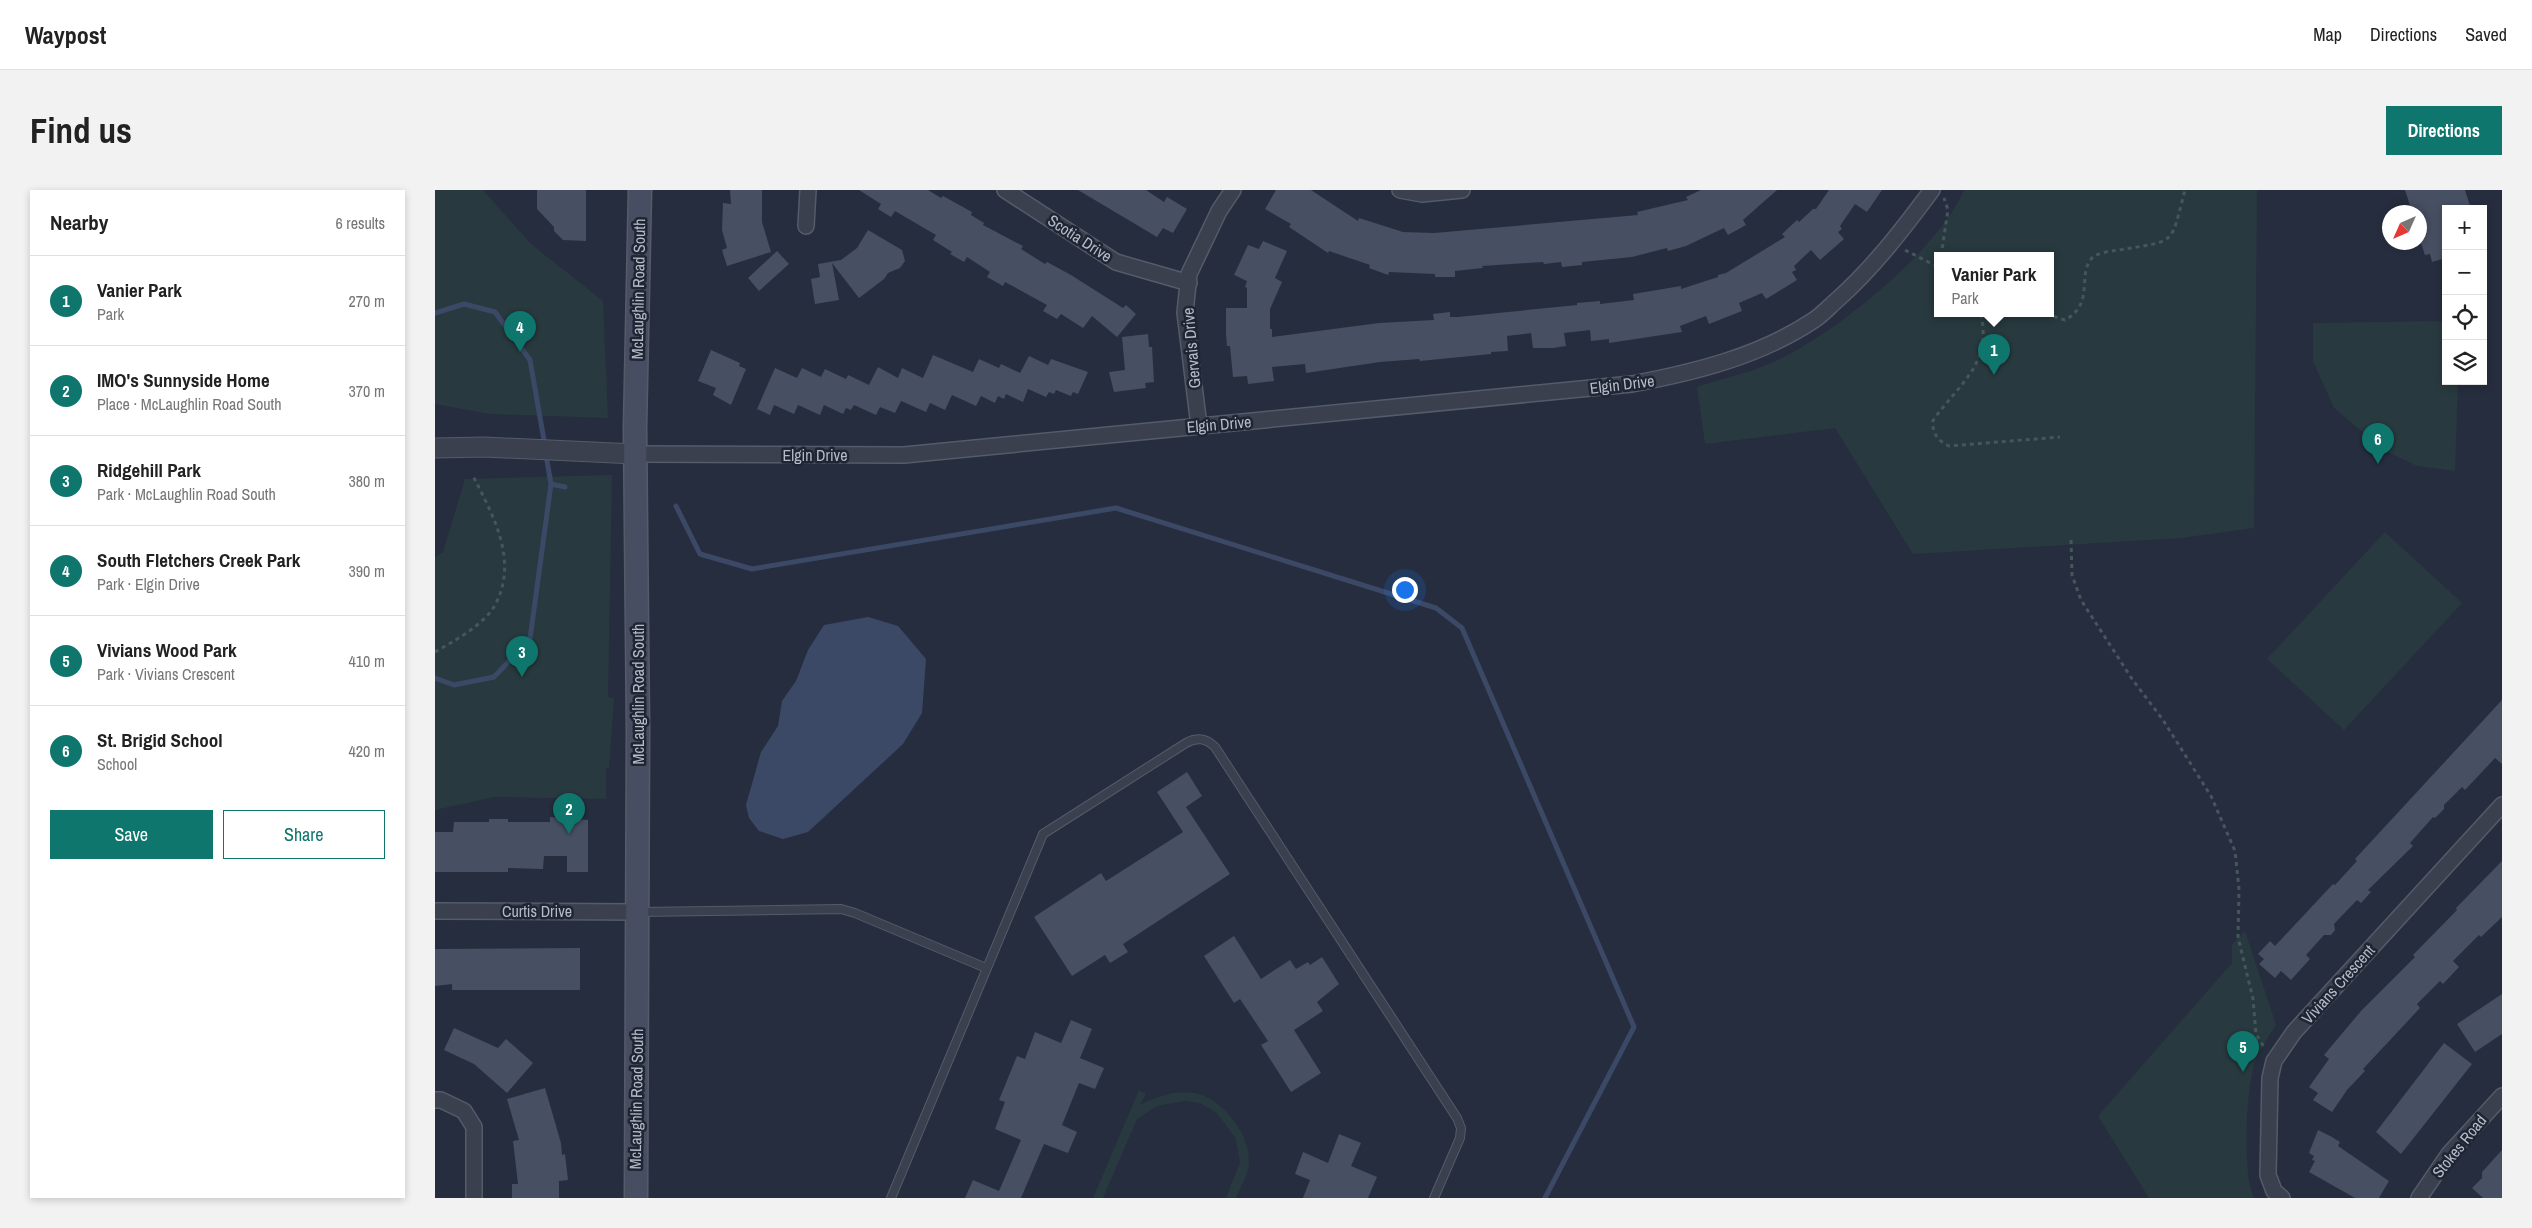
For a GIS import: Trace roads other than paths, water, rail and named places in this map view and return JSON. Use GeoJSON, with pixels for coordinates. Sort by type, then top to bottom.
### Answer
{"type":"FeatureCollection","features":[{"type":"Feature","properties":{"kind":"main road","name":"McLaughlin Road South"},"geometry":{"type":"LineString","coordinates":[[635,1198],[638,912],[635,454],[640,190]]}},
{"type":"Feature","properties":{"kind":"street"},"geometry":{"type":"LineString","coordinates":[[806,226],[808,190]]}},
{"type":"Feature","properties":{"kind":"street","name":"Scotia Drive"},"geometry":{"type":"LineString","coordinates":[[1005,190],[1116,262],[1189,283]]}},
{"type":"Feature","properties":{"kind":"street","name":"Gervais Drive"},"geometry":{"type":"LineString","coordinates":[[1199,426],[1185,313],[1189,274],[1219,211],[1233,190]]}},
{"type":"Feature","properties":{"kind":"street"},"geometry":{"type":"LineString","coordinates":[[1401,190],[1422,194],[1461,190]]}},
{"type":"Feature","properties":{"kind":"street","name":"Elgin Drive"},"geometry":{"type":"LineString","coordinates":[[435,448],[510,448],[635,454],[904,455],[1632,384],[1678,376],[1755,352],[1815,319],[1857,282],[1891,243],[1931,190]]}},
{"type":"Feature","properties":{"kind":"street","name":"Vivians Crescent"},"geometry":{"type":"LineString","coordinates":[[2282,1198],[2274,1191],[2268,1175],[2270,1078],[2274,1062],[2294,1032],[2502,805]]}},
{"type":"Feature","properties":{"kind":"street","name":"Curtis Drive"},"geometry":{"type":"LineString","coordinates":[[435,911],[638,912]]}},
{"type":"Feature","properties":{"kind":"street","name":"Stokes Road"},"geometry":{"type":"LineString","coordinates":[[2419,1198],[2449,1154],[2502,1096]]}},
{"type":"Feature","properties":{"kind":"street"},"geometry":{"type":"LineString","coordinates":[[435,1100],[441,1100],[464,1111],[473,1127],[474,1198]]}},
{"type":"Feature","properties":{"kind":"lane"},"geometry":{"type":"LineString","coordinates":[[891,1198],[1043,834],[1193,739],[1209,741],[1215,747],[1457,1118],[1461,1128],[1459,1138],[1434,1198]]}},
{"type":"Feature","properties":{"kind":"lane"},"geometry":{"type":"LineString","coordinates":[[638,912],[841,909],[855,913],[986,968]]}},
{"type":"Feature","properties":{"kind":"water"},"geometry":{"type":"Polygon","coordinates":[[[868,617],[898,626],[926,659],[922,713],[903,744],[808,832],[783,839],[759,831],[749,818],[746,805],[761,752],[778,726],[782,701],[796,681],[808,650],[824,625],[868,617]]]}},
{"type":"Feature","properties":{"kind":"waterway"},"geometry":{"type":"LineString","coordinates":[[435,313],[464,304],[495,312],[530,360],[545,446]]}},
{"type":"Feature","properties":{"kind":"waterway"},"geometry":{"type":"LineString","coordinates":[[435,678],[454,685],[494,677],[530,639],[551,484],[546,455]]}},
{"type":"Feature","properties":{"kind":"waterway"},"geometry":{"type":"LineString","coordinates":[[551,484],[565,487]]}},
{"type":"Feature","properties":{"kind":"waterway"},"geometry":{"type":"LineString","coordinates":[[676,506],[700,554],[752,569],[1116,508],[1436,608],[1462,628],[1634,1027],[1545,1198]]}},
{"type":"Feature","properties":{"kind":"place","name":"South Fletchers Creek Park"},"geometry":{"type":"Point","coordinates":[520,352]}},
{"type":"Feature","properties":{"kind":"place","name":"Vanier Park"},"geometry":{"type":"Point","coordinates":[1994,375]}},
{"type":"Feature","properties":{"kind":"place","name":"St. Brigid School"},"geometry":{"type":"Point","coordinates":[2378,464]}},
{"type":"Feature","properties":{"kind":"place","name":"Ridgehill Park"},"geometry":{"type":"Point","coordinates":[522,677]}},
{"type":"Feature","properties":{"kind":"place","name":"IMO's Sunnyside Home"},"geometry":{"type":"Point","coordinates":[569,834]}},
{"type":"Feature","properties":{"kind":"place","name":"Vivians Wood Park"},"geometry":{"type":"Point","coordinates":[2243,1072]}}]}
